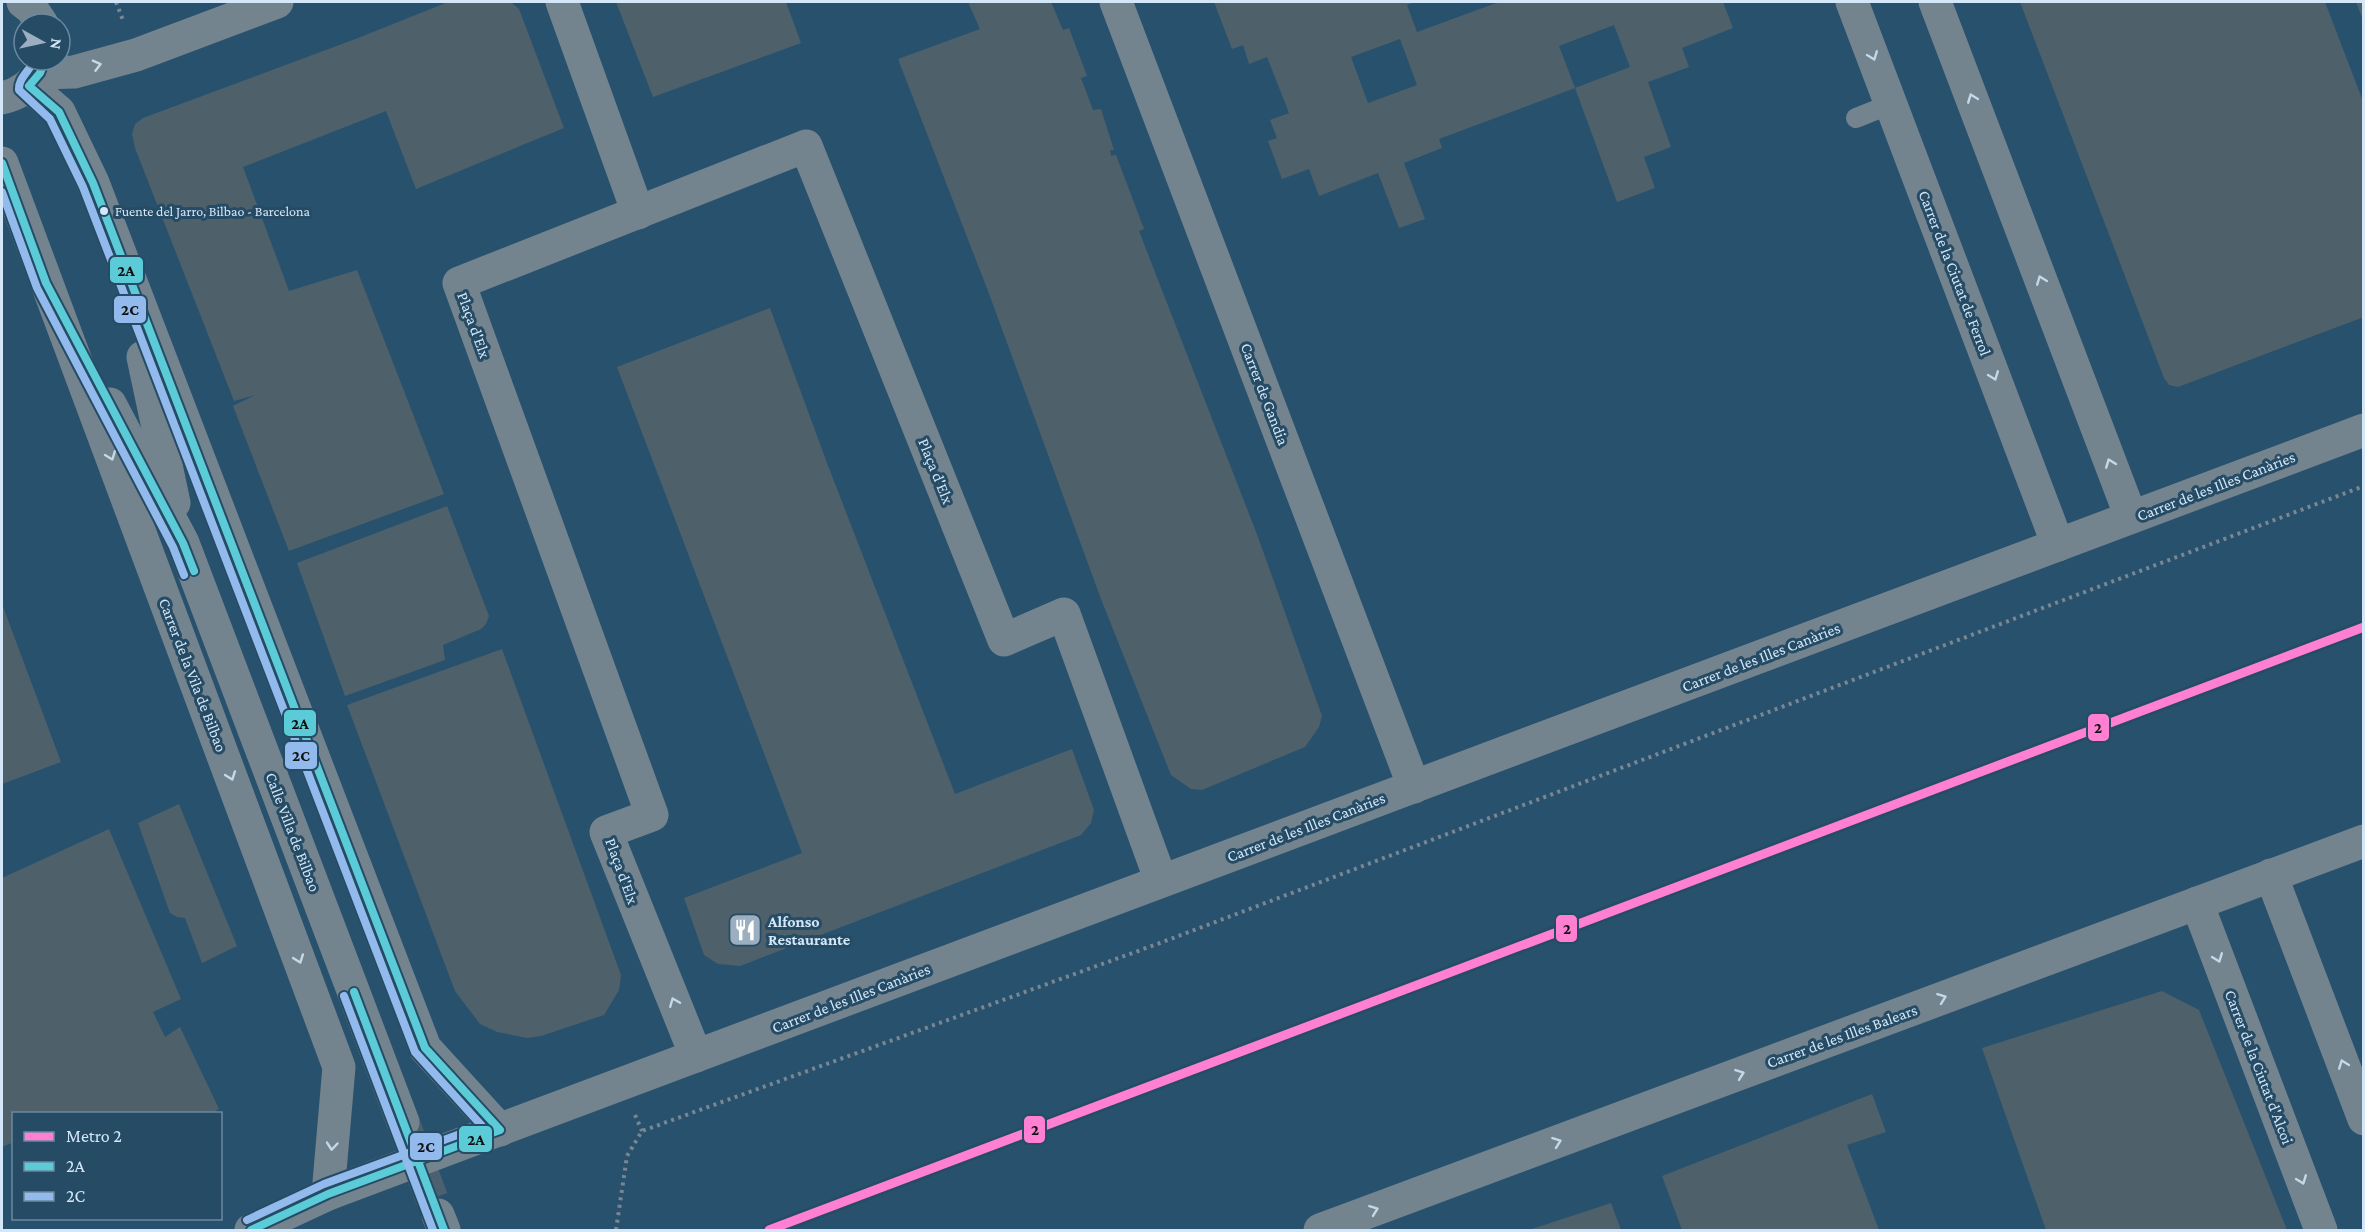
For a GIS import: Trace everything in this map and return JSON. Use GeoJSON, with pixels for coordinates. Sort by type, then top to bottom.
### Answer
{"type":"FeatureCollection","features":[{"type":"Feature","properties":{"kind":"street"},"geometry":{"type":"LineString","coordinates":[[22,2],[34,12]]}},
{"type":"Feature","properties":{"kind":"street"},"geometry":{"type":"LineString","coordinates":[[29,79],[74,72],[136,55],[277,2]]}},
{"type":"Feature","properties":{"kind":"street"},"geometry":{"type":"LineString","coordinates":[[562,2],[638,213]]}},
{"type":"Feature","properties":{"kind":"street","name":"Carrer de Gandia"},"geometry":{"type":"LineString","coordinates":[[1116,2],[1414,787]]}},
{"type":"Feature","properties":{"kind":"street","name":"Carrer de la Ciutat de Ferrol"},"geometry":{"type":"LineString","coordinates":[[1852,2],[2058,545]]}},
{"type":"Feature","properties":{"kind":"street"},"geometry":{"type":"LineString","coordinates":[[1935,2],[2131,517]]}},
{"type":"Feature","properties":{"kind":"street"},"geometry":{"type":"LineString","coordinates":[[29,79],[59,112],[93,183],[425,1048],[500,1130]]}},
{"type":"Feature","properties":{"kind":"street","name":"Plaça d'Elx"},"geometry":{"type":"LineString","coordinates":[[696,1056],[606,832],[652,815],[459,283],[806,146],[1004,640],[1064,615],[1161,882]]}},
{"type":"Feature","properties":{"kind":"street","name":"Carrer de la Vila de Bilbao"},"geometry":{"type":"LineString","coordinates":[[2,163],[339,1067],[328,1194]]}},
{"type":"Feature","properties":{"kind":"street","name":"Calle Villa de Bilbao"},"geometry":{"type":"LineString","coordinates":[[120,252],[183,543]]}},
{"type":"Feature","properties":{"kind":"street","name":"Calle Villa de Bilbao"},"geometry":{"type":"LineString","coordinates":[[46,283],[183,543],[403,1122]]}},
{"type":"Feature","properties":{"kind":"street","name":"Carrer de les Illes Canàries"},"geometry":{"type":"LineString","coordinates":[[251,1230],[328,1194],[2364,430]]}},
{"type":"Feature","properties":{"kind":"street","name":"Carrer de les Illes Balears"},"geometry":{"type":"LineString","coordinates":[[1320,1230],[2364,841]]}},
{"type":"Feature","properties":{"kind":"street"},"geometry":{"type":"LineString","coordinates":[[2271,875],[2364,1119]]}},
{"type":"Feature","properties":{"kind":"street","name":"Carrer de la Ciutat d'Alcoi"},"geometry":{"type":"LineString","coordinates":[[2197,903],[2321,1230]]}},
{"type":"Feature","properties":{"kind":"lane"},"geometry":{"type":"LineString","coordinates":[[1856,118],[1891,104]]}},
{"type":"Feature","properties":{"kind":"path"},"geometry":{"type":"LineString","coordinates":[[616,1230],[627,1156],[642,1131],[1160,943],[2364,486]]}},
{"type":"Feature","properties":{"kind":"shaded area"},"geometry":{"type":"Polygon","coordinates":[[[2,2],[2363,2],[2363,1230],[2,1230],[2,2]]]}},
{"type":"Feature","properties":{"kind":"building"},"geometry":{"type":"Polygon","coordinates":[[[448,2],[511,2],[519,9],[564,128],[416,189],[386,111],[243,167],[289,291],[357,270],[444,494],[289,551],[233,406],[255,395],[234,401],[135,148],[132,134],[135,124],[143,118],[448,2]]]}},
{"type":"Feature","properties":{"kind":"building"},"geometry":{"type":"Polygon","coordinates":[[[616,2],[786,2],[801,43],[653,97],[616,2]]]}},
{"type":"Feature","properties":{"kind":"building"},"geometry":{"type":"Polygon","coordinates":[[[968,2],[1051,2],[1063,30],[1069,28],[1087,76],[1081,78],[1093,110],[1101,109],[1114,150],[1110,150],[1111,156],[1116,155],[1144,229],[1139,231],[1258,537],[1322,716],[1319,727],[1305,747],[1202,790],[1191,789],[1171,775],[1101,599],[988,291],[898,59],[980,29],[968,2]]]}},
{"type":"Feature","properties":{"kind":"building"},"geometry":{"type":"Polygon","coordinates":[[[1214,2],[1415,2],[1407,5],[1417,32],[1499,2],[1723,2],[1733,28],[1682,48],[1689,67],[1648,82],[1671,147],[1644,157],[1655,188],[1617,202],[1575,88],[1439,139],[1442,148],[1404,163],[1425,219],[1399,228],[1378,173],[1319,196],[1309,169],[1282,179],[1268,141],[1277,138],[1270,120],[1289,113],[1267,57],[1249,64],[1243,45],[1232,49],[1214,2]],[[1614,25],[1559,46],[1575,88],[1630,67],[1614,25]],[[1400,39],[1351,57],[1368,103],[1417,85],[1400,39]]]}},
{"type":"Feature","properties":{"kind":"building"},"geometry":{"type":"Polygon","coordinates":[[[2020,2],[2325,2],[2364,104],[2364,317],[2178,387],[2169,385],[2164,378],[2020,2]]]}},
{"type":"Feature","properties":{"kind":"building"},"geometry":{"type":"Polygon","coordinates":[[[2356,2],[2364,2],[2364,20],[2363,20],[2356,2]]]}},
{"type":"Feature","properties":{"kind":"building"},"geometry":{"type":"Polygon","coordinates":[[[770,308],[827,463],[955,794],[1072,749],[1094,810],[1091,823],[1081,835],[740,966],[718,964],[704,955],[684,898],[802,853],[617,367],[770,308]]]}},
{"type":"Feature","properties":{"kind":"building"},"geometry":{"type":"Polygon","coordinates":[[[447,506],[489,616],[486,624],[481,629],[443,645],[445,660],[345,696],[297,563],[447,506]]]}},
{"type":"Feature","properties":{"kind":"building"},"geometry":{"type":"Polygon","coordinates":[[[2,604],[61,762],[2,784],[2,604]]]}},
{"type":"Feature","properties":{"kind":"building"},"geometry":{"type":"Polygon","coordinates":[[[502,649],[621,975],[619,990],[604,1015],[541,1036],[527,1038],[497,1032],[480,1024],[455,991],[347,705],[502,649]]]}},
{"type":"Feature","properties":{"kind":"building"},"geometry":{"type":"Polygon","coordinates":[[[179,804],[237,946],[202,963],[185,918],[170,913],[138,823],[179,804]]]}},
{"type":"Feature","properties":{"kind":"building"},"geometry":{"type":"Polygon","coordinates":[[[109,829],[181,999],[153,1012],[165,1037],[180,1027],[219,1109],[214,1112],[12,1112],[12,1143],[2,1147],[2,878],[109,829]]]}},
{"type":"Feature","properties":{"kind":"building"},"geometry":{"type":"Polygon","coordinates":[[[2162,991],[2199,1010],[2287,1230],[2046,1230],[1982,1048],[2162,991]]]}},
{"type":"Feature","properties":{"kind":"building"},"geometry":{"type":"Polygon","coordinates":[[[1872,1094],[1886,1132],[1847,1145],[1879,1230],[1682,1230],[1662,1176],[1872,1094]]]}},
{"type":"Feature","properties":{"kind":"building"},"geometry":{"type":"Polygon","coordinates":[[[1611,1203],[1621,1230],[1529,1230],[1611,1203]]]}},
{"type":"Feature","properties":{"kind":"tunnel"},"geometry":{"type":"LineString","coordinates":[[403,1122],[438,1215]]}},
{"type":"Feature","properties":{"kind":"metro line","name":"2"},"geometry":{"type":"LineString","coordinates":[[769,1230],[2364,627]]}},
{"type":"Feature","properties":{"kind":"transit line","name":"2C"},"geometry":{"type":"LineString","coordinates":[[27,72],[20,82],[19,90],[50,119],[83,187],[415,1052],[482,1126],[324,1184],[247,1220]]}},
{"type":"Feature","properties":{"kind":"transit line","name":"2A"},"geometry":{"type":"LineString","coordinates":[[40,72],[29,86],[59,112],[93,183],[425,1048],[500,1130],[328,1194],[251,1230]]}},
{"type":"Feature","properties":{"kind":"transit line","name":"2A"},"geometry":{"type":"LineString","coordinates":[[2,163],[46,283],[183,543],[194,571]]}},
{"type":"Feature","properties":{"kind":"transit line","name":"2C"},"geometry":{"type":"LineString","coordinates":[[2,192],[37,288],[173,547],[184,575]]}},
{"type":"Feature","properties":{"kind":"transit line","name":"2A"},"geometry":{"type":"LineString","coordinates":[[354,992],[444,1230]]}},
{"type":"Feature","properties":{"kind":"transit line","name":"2C"},"geometry":{"type":"LineString","coordinates":[[344,996],[433,1230]]}},
{"type":"Feature","properties":{"kind":"place","name":"Fuente del Jarro, Bilbao - Barcelona"},"geometry":{"type":"Point","coordinates":[104,211]}},
{"type":"Feature","properties":{"kind":"place","name":"Alfonso Restaurante"},"geometry":{"type":"Point","coordinates":[745,930]}}]}
